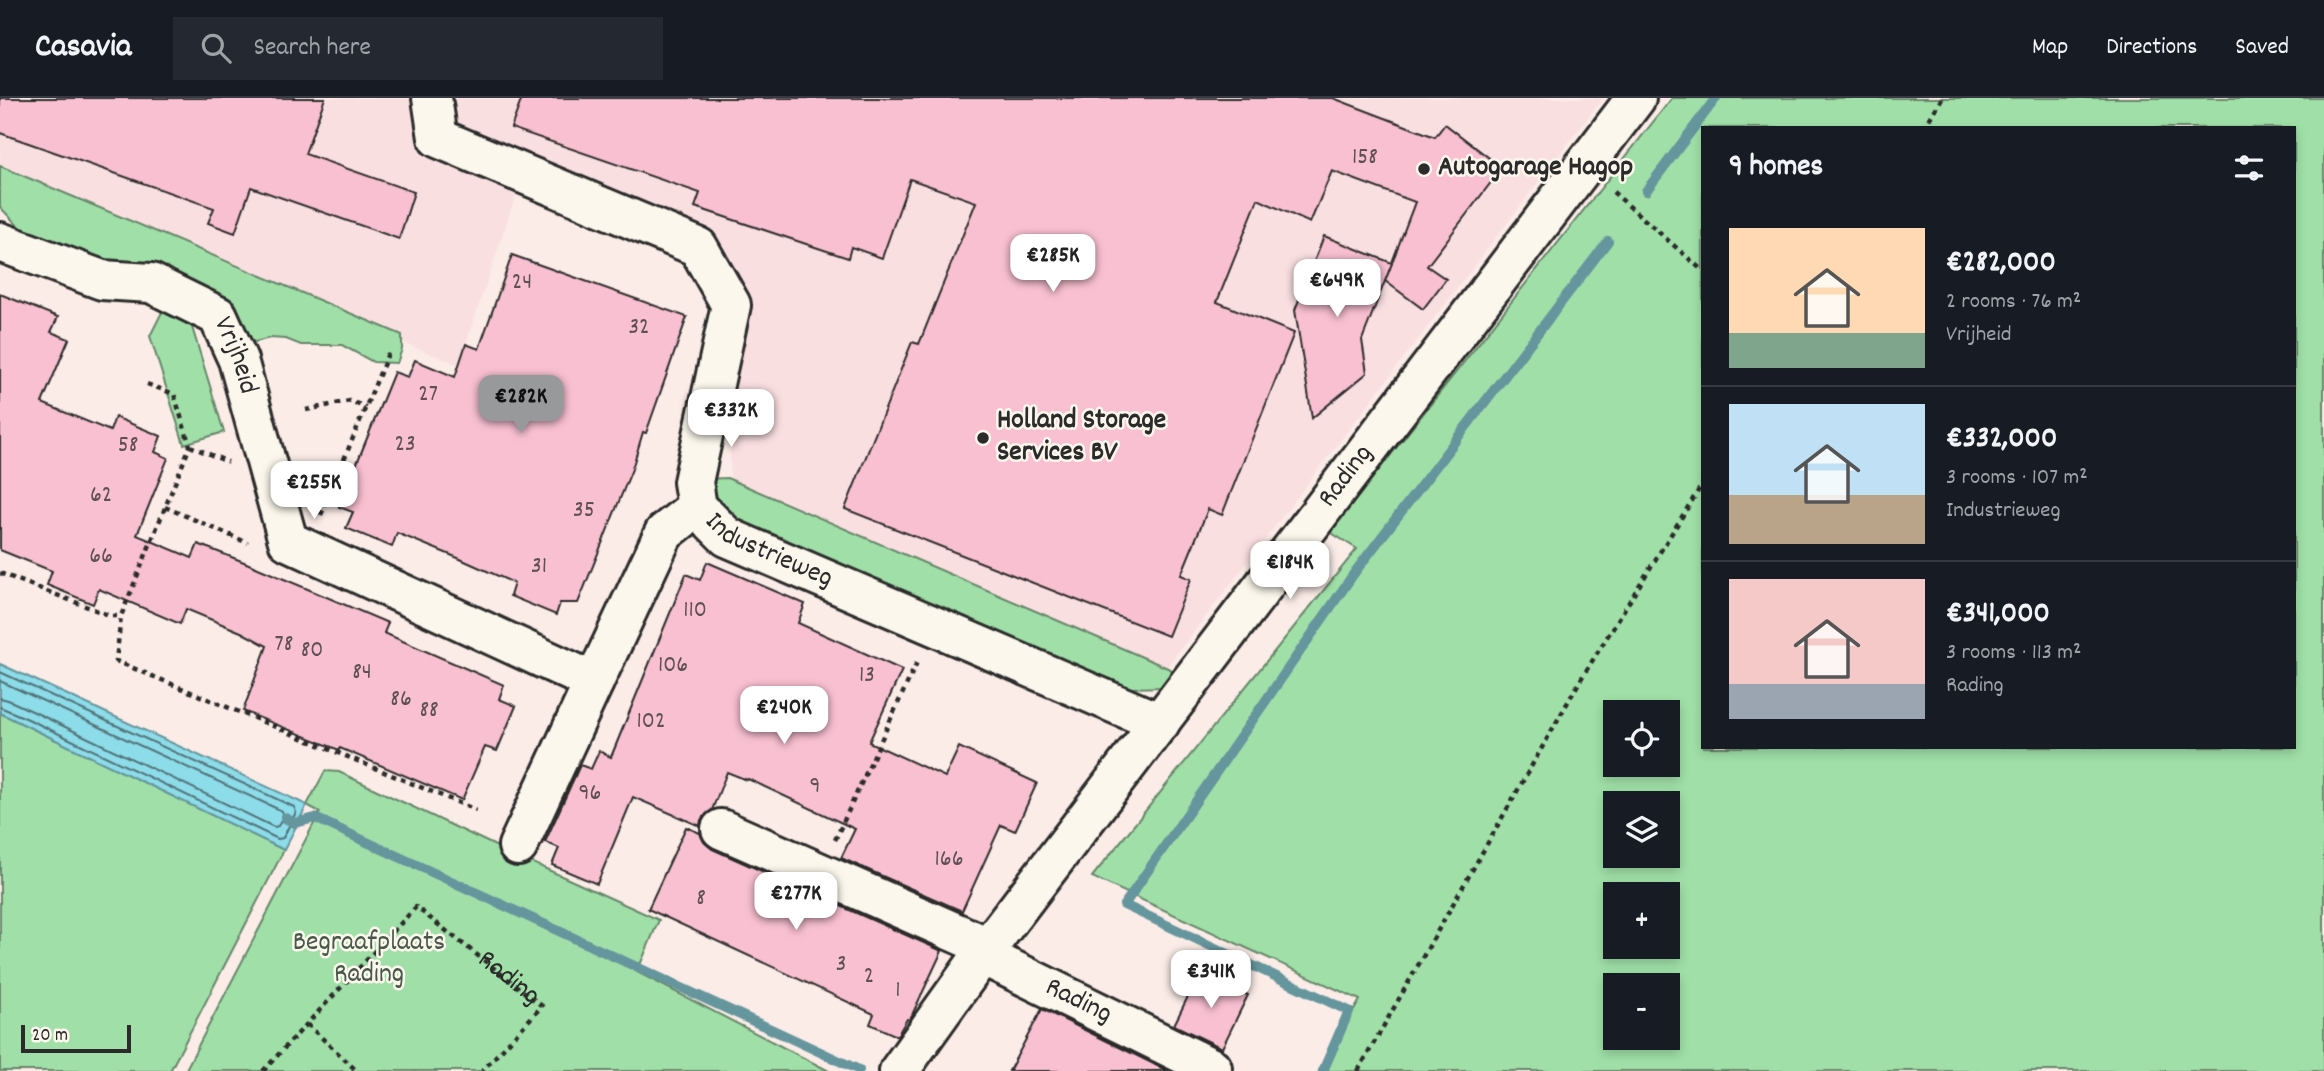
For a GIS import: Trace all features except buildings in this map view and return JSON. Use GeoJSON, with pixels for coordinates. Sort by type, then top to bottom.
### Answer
{"type":"FeatureCollection","features":[{"type":"Feature","properties":{"kind":"street","name":"Industrieweg"},"geometry":{"type":"LineString","coordinates":[[432,98],[438,138],[698,247],[731,305],[693,482],[697,508],[727,537],[1160,723]]}},
{"type":"Feature","properties":{"kind":"street","name":"Rading"},"geometry":{"type":"LineString","coordinates":[[899,1071],[985,951],[1636,98]]}},
{"type":"Feature","properties":{"kind":"street","name":"Vrijheid"},"geometry":{"type":"LineString","coordinates":[[0,242],[102,280],[151,283],[218,316],[238,360],[297,546]]}},
{"type":"Feature","properties":{"kind":"street"},"geometry":{"type":"LineString","coordinates":[[518,846],[664,533],[697,508]]}},
{"type":"Feature","properties":{"kind":"street"},"geometry":{"type":"LineString","coordinates":[[297,546],[594,682]]}},
{"type":"Feature","properties":{"kind":"street"},"geometry":{"type":"LineString","coordinates":[[721,829],[985,951]]}},
{"type":"Feature","properties":{"kind":"street","name":"Rading"},"geometry":{"type":"LineString","coordinates":[[985,951],[1212,1068]]}},
{"type":"Feature","properties":{"kind":"path"},"geometry":{"type":"LineString","coordinates":[[1925,126],[1942,98]]}},
{"type":"Feature","properties":{"kind":"path"},"geometry":{"type":"LineString","coordinates":[[1584,165],[1701,269]]}},
{"type":"Feature","properties":{"kind":"path"},"geometry":{"type":"LineString","coordinates":[[165,507],[272,553],[297,546],[366,407],[389,351]]}},
{"type":"Feature","properties":{"kind":"path"},"geometry":{"type":"LineString","coordinates":[[147,384],[174,394],[190,446],[121,616],[116,661],[476,810]]}},
{"type":"Feature","properties":{"kind":"path"},"geometry":{"type":"LineString","coordinates":[[306,411],[350,401],[366,407]]}},
{"type":"Feature","properties":{"kind":"path"},"geometry":{"type":"LineString","coordinates":[[1358,1071],[1581,679],[1701,486]]}},
{"type":"Feature","properties":{"kind":"path"},"geometry":{"type":"LineString","coordinates":[[0,573],[111,616],[121,616]]}},
{"type":"Feature","properties":{"kind":"path"},"geometry":{"type":"LineString","coordinates":[[820,873],[934,626]]}},
{"type":"Feature","properties":{"kind":"path","name":"Rading"},"geometry":{"type":"LineString","coordinates":[[263,1071],[416,907],[542,1006],[482,1071]]}},
{"type":"Feature","properties":{"kind":"path"},"geometry":{"type":"LineString","coordinates":[[307,1024],[358,1071]]}},
{"type":"Feature","properties":{"kind":"shaded area"},"geometry":{"type":"Polygon","coordinates":[[[0,98],[1603,98],[1160,676],[730,493],[732,258],[519,186],[459,365],[0,183],[0,98]]]}},
{"type":"Feature","properties":{"kind":"green space"},"geometry":{"type":"Polygon","coordinates":[[[1672,98],[2324,98],[2324,1071],[1319,1071],[1360,1000],[1092,877],[1357,549],[1330,532],[1672,98]]]}},
{"type":"Feature","properties":{"kind":"green space"},"geometry":{"type":"Polygon","coordinates":[[[0,166],[402,335],[402,349],[397,363],[373,362],[342,345],[301,345],[286,339],[270,338],[247,344],[45,254],[0,207],[0,166]]]}},
{"type":"Feature","properties":{"kind":"green space"},"geometry":{"type":"Polygon","coordinates":[[[163,310],[191,324],[224,432],[184,444],[150,336],[163,310]]]}},
{"type":"Feature","properties":{"kind":"green space"},"geometry":{"type":"Polygon","coordinates":[[[727,478],[1177,672],[1165,687],[1129,688],[725,515],[706,479],[727,478]]]}},
{"type":"Feature","properties":{"kind":"green space"},"geometry":{"type":"Polygon","coordinates":[[[0,713],[284,850],[170,1071],[0,1071],[0,713]]]}},
{"type":"Feature","properties":{"kind":"green space","name":"Begraafplaats Rading"},"geometry":{"type":"Polygon","coordinates":[[[325,771],[339,772],[659,920],[637,972],[829,1071],[185,1071],[320,812],[307,805],[325,771]]]}},
{"type":"Feature","properties":{"kind":"water"},"geometry":{"type":"Polygon","coordinates":[[[0,664],[307,805],[284,850],[0,713],[0,664]]]}},
{"type":"Feature","properties":{"kind":"waterway"},"geometry":{"type":"LineString","coordinates":[[1646,191],[1716,98]]}},
{"type":"Feature","properties":{"kind":"waterway"},"geometry":{"type":"LineString","coordinates":[[1323,1071],[1349,1011],[1124,905],[1355,572],[1608,241]]}},
{"type":"Feature","properties":{"kind":"waterway"},"geometry":{"type":"LineString","coordinates":[[285,818],[295,823],[315,818],[859,1070]]}},
{"type":"Feature","properties":{"kind":"place","name":"Autogarage Hagop"},"geometry":{"type":"Point","coordinates":[1424,169]}},
{"type":"Feature","properties":{"kind":"place","name":"Holland Storage Services BV"},"geometry":{"type":"Point","coordinates":[983,438]}}]}
